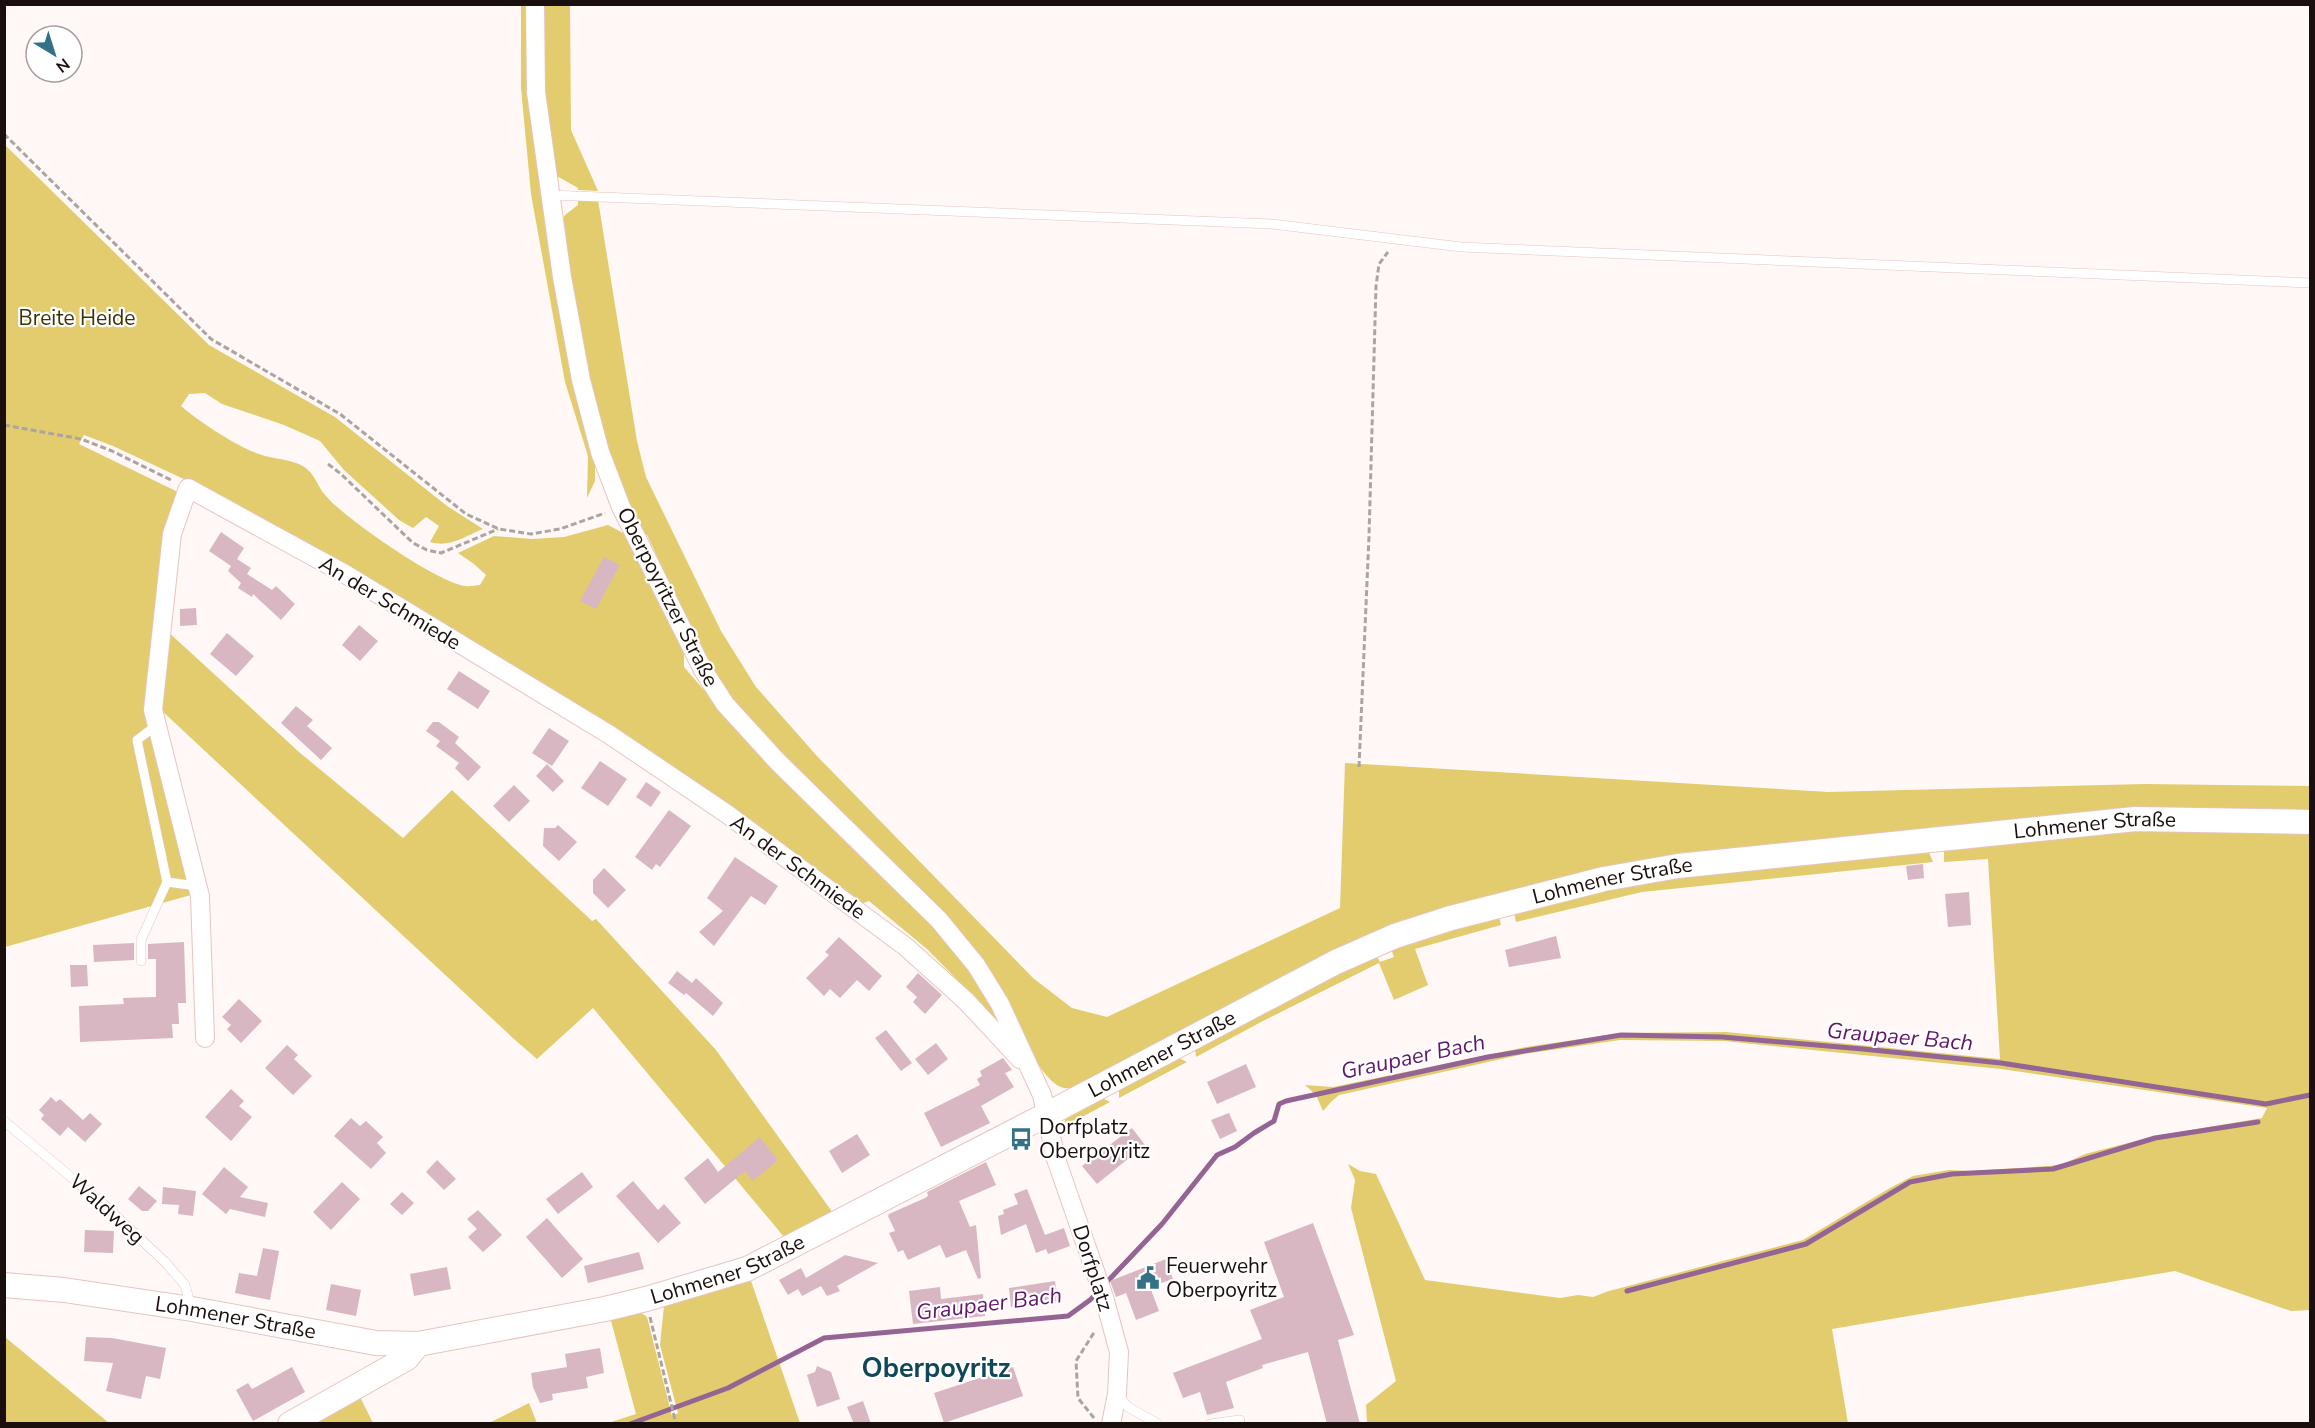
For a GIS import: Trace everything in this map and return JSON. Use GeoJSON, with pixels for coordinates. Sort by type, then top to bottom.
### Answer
{"type":"FeatureCollection","features":[{"type":"Feature","properties":{"kind":"main road","name":"Lohmener Straße"},"geometry":{"type":"LineString","coordinates":[[4,1285],[63,1290],[192,1309],[376,1343],[418,1344],[605,1309],[747,1269],[1336,962],[1395,936],[1451,918],[1604,879],[1689,865],[2136,819],[2310,822]]}},
{"type":"Feature","properties":{"kind":"main road"},"geometry":{"type":"LineString","coordinates":[[290,1424],[407,1358],[418,1344]]}},
{"type":"Feature","properties":{"kind":"street","name":"Oberpoyritzer Straße"},"geometry":{"type":"LineString","coordinates":[[535,4],[536,92],[562,277],[581,380],[600,452],[621,507],[703,670],[725,704],[777,761],[939,920],[976,965],[1000,1004],[1027,1067],[1042,1095],[1046,1115]]}},
{"type":"Feature","properties":{"kind":"street"},"geometry":{"type":"LineString","coordinates":[[188,488],[172,534],[153,710],[197,886],[201,917],[205,1038]]}},
{"type":"Feature","properties":{"kind":"street","name":"An der Schmiede"},"geometry":{"type":"LineString","coordinates":[[188,488],[345,574],[610,735],[717,808],[906,947],[966,1001],[1027,1067]]}},
{"type":"Feature","properties":{"kind":"street","name":"Dorfplatz"},"geometry":{"type":"LineString","coordinates":[[1046,1115],[1056,1159],[1098,1278],[1119,1352],[1117,1394],[1106,1422]]}},
{"type":"Feature","properties":{"kind":"lane"},"geometry":{"type":"LineString","coordinates":[[550,195],[1272,224],[1461,247],[2310,283]]}},
{"type":"Feature","properties":{"kind":"lane"},"geometry":{"type":"LineString","coordinates":[[141,961],[141,940],[167,882],[137,740],[157,725]]}},
{"type":"Feature","properties":{"kind":"lane"},"geometry":{"type":"LineString","coordinates":[[167,882],[197,886]]}},
{"type":"Feature","properties":{"kind":"lane","name":"Waldweg"},"geometry":{"type":"LineString","coordinates":[[4,1121],[101,1202],[165,1262],[185,1285],[192,1309]]}},
{"type":"Feature","properties":{"kind":"lane"},"geometry":{"type":"LineString","coordinates":[[1117,1394],[1128,1407],[1158,1424]]}},
{"type":"Feature","properties":{"kind":"lane"},"geometry":{"type":"LineString","coordinates":[[1210,1424],[1240,1420]]}},
{"type":"Feature","properties":{"kind":"path"},"geometry":{"type":"LineString","coordinates":[[4,134],[211,339],[340,414],[466,514],[499,529],[531,534],[560,529],[621,507]]}},
{"type":"Feature","properties":{"kind":"path"},"geometry":{"type":"LineString","coordinates":[[1359,767],[1369,536],[1376,286],[1379,264],[1397,241]]}},
{"type":"Feature","properties":{"kind":"path"},"geometry":{"type":"LineString","coordinates":[[4,420],[11,426]]}},
{"type":"Feature","properties":{"kind":"path"},"geometry":{"type":"LineString","coordinates":[[4,425],[81,439],[188,488]]}},
{"type":"Feature","properties":{"kind":"path"},"geometry":{"type":"LineString","coordinates":[[328,464],[413,543],[427,550],[441,553],[499,529]]}},
{"type":"Feature","properties":{"kind":"path"},"geometry":{"type":"LineString","coordinates":[[1106,1304],[1076,1361],[1078,1398],[1094,1418],[1106,1422]]}},
{"type":"Feature","properties":{"kind":"path"},"geometry":{"type":"LineString","coordinates":[[649,1312],[676,1424]]}},
{"type":"Feature","properties":{"kind":"green space"},"geometry":{"type":"Polygon","coordinates":[[[521,5],[530,5],[595,460],[595,481],[587,498],[588,456],[565,382],[531,194],[521,88],[521,5]]]}},
{"type":"Feature","properties":{"kind":"green space"},"geometry":{"type":"Polygon","coordinates":[[[541,5],[570,5],[571,130],[598,191],[578,190],[555,175],[545,93],[541,5]]]}},
{"type":"Feature","properties":{"kind":"green space","name":"Breite Heide"},"geometry":{"type":"Polygon","coordinates":[[[4,144],[209,345],[335,417],[447,506],[483,529],[451,542],[430,542],[439,526],[426,517],[413,528],[399,520],[344,470],[320,441],[284,425],[222,404],[205,393],[189,394],[181,406],[197,419],[251,451],[303,466],[335,505],[370,533],[414,562],[453,582],[468,586],[480,585],[486,575],[458,553],[494,536],[532,539],[564,537],[608,525],[627,535],[676,628],[684,654],[684,667],[722,711],[935,925],[970,971],[1010,1034],[984,1014],[986,1009],[927,949],[869,901],[860,904],[800,858],[188,481],[84,435],[79,444],[178,492],[146,711],[191,895],[5,947],[4,144]]]}},
{"type":"Feature","properties":{"kind":"green space"},"geometry":{"type":"Polygon","coordinates":[[[598,200],[637,441],[646,477],[721,631],[756,687],[816,755],[1033,978],[1072,1008],[1107,1017],[1340,908],[1345,763],[1828,792],[2144,784],[2310,786],[2310,812],[1506,895],[1078,1087],[1064,1088],[1055,1084],[1037,1063],[1004,998],[747,721],[708,665],[647,535],[642,533],[625,495],[599,420],[582,343],[561,223],[565,215],[578,205],[578,201],[598,200]]]}},
{"type":"Feature","properties":{"kind":"green space"},"geometry":{"type":"Polygon","coordinates":[[[165,629],[299,752],[403,838],[452,790],[592,921],[596,919],[716,1050],[833,1213],[784,1237],[593,1008],[537,1059],[514,1039],[161,710],[165,629]]]}},
{"type":"Feature","properties":{"kind":"green space"},"geometry":{"type":"Polygon","coordinates":[[[2148,828],[2310,831],[2310,1310],[2291,1311],[2175,1271],[1832,1329],[1848,1423],[1367,1423],[1366,1405],[1396,1381],[1351,1208],[1355,1180],[1348,1164],[1360,1171],[1376,1174],[1425,1280],[1560,1298],[1578,1295],[1593,1297],[1803,1240],[1913,1176],[1949,1170],[1971,1171],[2063,1164],[2085,1154],[2155,1136],[2262,1118],[2267,1108],[2001,1069],[1724,1041],[1620,1040],[1524,1054],[1339,1095],[1323,1111],[1316,1095],[1305,1085],[1333,1087],[1526,1047],[1621,1033],[1726,1032],[2000,1059],[1988,859],[1944,862],[1944,848],[2148,828]]]}},
{"type":"Feature","properties":{"kind":"green space"},"geometry":{"type":"Polygon","coordinates":[[[1928,850],[1933,862],[1642,892],[1516,922],[1514,912],[1663,876],[1928,850]]]}},
{"type":"Feature","properties":{"kind":"green space"},"geometry":{"type":"Polygon","coordinates":[[[1499,916],[1501,925],[1415,949],[1428,985],[1394,1000],[1379,963],[1196,1057],[1195,1048],[1376,955],[1380,962],[1394,957],[1391,949],[1499,916]]]}},
{"type":"Feature","properties":{"kind":"green space"},"geometry":{"type":"Polygon","coordinates":[[[1177,1057],[1187,1062],[1119,1098],[1119,1088],[1177,1057]]]}},
{"type":"Feature","properties":{"kind":"green space"},"geometry":{"type":"Polygon","coordinates":[[[1102,1098],[1110,1102],[1065,1126],[1061,1131],[1066,1118],[1102,1098]]]}},
{"type":"Feature","properties":{"kind":"green space"},"geometry":{"type":"Polygon","coordinates":[[[750,1278],[800,1423],[605,1424],[636,1414],[610,1317],[640,1312],[647,1317],[672,1416],[678,1413],[660,1345],[664,1306],[750,1278]]]}},
{"type":"Feature","properties":{"kind":"green space"},"geometry":{"type":"Polygon","coordinates":[[[5,1337],[109,1423],[5,1423],[5,1337]]]}},
{"type":"Feature","properties":{"kind":"green space"},"geometry":{"type":"Polygon","coordinates":[[[359,1395],[373,1423],[306,1424],[359,1395]]]}},
{"type":"Feature","properties":{"kind":"green space"},"geometry":{"type":"Polygon","coordinates":[[[529,1403],[537,1423],[489,1423],[529,1403]]]}},
{"type":"Feature","properties":{"kind":"building"},"geometry":{"type":"Polygon","coordinates":[[[221,532],[244,548],[237,559],[251,568],[247,574],[272,590],[276,586],[295,604],[281,620],[253,594],[252,597],[238,588],[241,583],[228,571],[231,566],[209,551],[221,532]]]}},
{"type":"Feature","properties":{"kind":"building"},"geometry":{"type":"Polygon","coordinates":[[[604,557],[620,565],[596,609],[580,601],[604,557]]]}},
{"type":"Feature","properties":{"kind":"building"},"geometry":{"type":"Polygon","coordinates":[[[196,608],[197,625],[180,626],[180,609],[196,608]]]}},
{"type":"Feature","properties":{"kind":"building"},"geometry":{"type":"Polygon","coordinates":[[[359,625],[378,641],[360,661],[342,645],[359,625]]]}},
{"type":"Feature","properties":{"kind":"building"},"geometry":{"type":"Polygon","coordinates":[[[227,633],[254,656],[236,676],[210,654],[227,633]]]}},
{"type":"Feature","properties":{"kind":"building"},"geometry":{"type":"Polygon","coordinates":[[[459,671],[490,691],[478,709],[447,689],[459,671]]]}},
{"type":"Feature","properties":{"kind":"building"},"geometry":{"type":"Polygon","coordinates":[[[296,706],[313,720],[307,726],[332,748],[321,760],[281,723],[296,706]]]}},
{"type":"Feature","properties":{"kind":"building"},"geometry":{"type":"Polygon","coordinates":[[[433,722],[439,722],[459,737],[455,743],[481,767],[468,781],[455,768],[459,763],[436,746],[440,741],[426,731],[433,722]]]}},
{"type":"Feature","properties":{"kind":"building"},"geometry":{"type":"Polygon","coordinates":[[[549,728],[569,741],[552,766],[532,753],[549,728]]]}},
{"type":"Feature","properties":{"kind":"building"},"geometry":{"type":"Polygon","coordinates":[[[600,761],[627,779],[608,806],[581,788],[600,761]]]}},
{"type":"Feature","properties":{"kind":"building"},"geometry":{"type":"Polygon","coordinates":[[[547,764],[564,781],[553,792],[536,776],[547,764]]]}},
{"type":"Feature","properties":{"kind":"building"},"geometry":{"type":"Polygon","coordinates":[[[646,782],[661,792],[651,807],[636,797],[646,782]]]}},
{"type":"Feature","properties":{"kind":"building"},"geometry":{"type":"Polygon","coordinates":[[[514,785],[530,801],[509,822],[493,806],[514,785]]]}},
{"type":"Feature","properties":{"kind":"building"},"geometry":{"type":"Polygon","coordinates":[[[669,810],[691,826],[660,867],[656,864],[652,870],[635,857],[669,810]]]}},
{"type":"Feature","properties":{"kind":"building"},"geometry":{"type":"Polygon","coordinates":[[[558,825],[577,842],[559,861],[543,846],[544,828],[555,828],[558,825]]]}},
{"type":"Feature","properties":{"kind":"building"},"geometry":{"type":"Polygon","coordinates":[[[735,857],[778,886],[765,905],[751,896],[714,946],[699,932],[723,911],[707,898],[735,857]]]}},
{"type":"Feature","properties":{"kind":"building"},"geometry":{"type":"Polygon","coordinates":[[[1923,864],[1924,878],[1908,880],[1906,866],[1923,864]]]}},
{"type":"Feature","properties":{"kind":"building"},"geometry":{"type":"Polygon","coordinates":[[[604,868],[626,890],[608,908],[593,893],[593,880],[604,868]]]}},
{"type":"Feature","properties":{"kind":"building"},"geometry":{"type":"Polygon","coordinates":[[[1969,892],[1971,925],[1948,927],[1945,894],[1969,892]]]}},
{"type":"Feature","properties":{"kind":"building"},"geometry":{"type":"Polygon","coordinates":[[[1556,936],[1561,958],[1509,967],[1505,950],[1556,936]]]}},
{"type":"Feature","properties":{"kind":"building"},"geometry":{"type":"Polygon","coordinates":[[[839,937],[882,976],[869,991],[857,980],[840,998],[830,989],[824,996],[806,978],[829,955],[825,952],[839,937]]]}},
{"type":"Feature","properties":{"kind":"building"},"geometry":{"type":"Polygon","coordinates":[[[184,942],[186,1003],[178,1003],[179,1024],[172,1024],[173,1038],[80,1042],[79,1006],[124,1004],[123,998],[156,997],[156,959],[148,959],[148,944],[184,942]]]}},
{"type":"Feature","properties":{"kind":"building"},"geometry":{"type":"Polygon","coordinates":[[[134,943],[134,960],[94,962],[93,945],[134,943]]]}},
{"type":"Feature","properties":{"kind":"building"},"geometry":{"type":"Polygon","coordinates":[[[70,965],[87,965],[88,986],[71,987],[70,965]]]}},
{"type":"Feature","properties":{"kind":"building"},"geometry":{"type":"Polygon","coordinates":[[[677,971],[692,983],[696,978],[723,1003],[713,1016],[686,993],[684,995],[668,983],[677,971]]]}},
{"type":"Feature","properties":{"kind":"building"},"geometry":{"type":"Polygon","coordinates":[[[918,973],[942,995],[925,1014],[913,1002],[917,997],[906,987],[918,973]]]}},
{"type":"Feature","properties":{"kind":"building"},"geometry":{"type":"Polygon","coordinates":[[[239,999],[262,1021],[241,1043],[227,1029],[231,1025],[222,1017],[239,999]]]}},
{"type":"Feature","properties":{"kind":"building"},"geometry":{"type":"Polygon","coordinates":[[[886,1030],[912,1063],[901,1071],[875,1038],[886,1030]]]}},
{"type":"Feature","properties":{"kind":"building"},"geometry":{"type":"Polygon","coordinates":[[[936,1043],[948,1059],[928,1075],[915,1059],[936,1043]]]}},
{"type":"Feature","properties":{"kind":"building"},"geometry":{"type":"Polygon","coordinates":[[[287,1045],[298,1055],[294,1059],[312,1076],[293,1095],[265,1068],[287,1045]]]}},
{"type":"Feature","properties":{"kind":"building"},"geometry":{"type":"Polygon","coordinates":[[[1003,1058],[1012,1070],[1005,1073],[1014,1087],[981,1106],[990,1123],[941,1147],[924,1113],[980,1085],[977,1079],[982,1076],[980,1071],[1003,1058]]]}},
{"type":"Feature","properties":{"kind":"building"},"geometry":{"type":"Polygon","coordinates":[[[1246,1064],[1256,1087],[1217,1104],[1207,1082],[1246,1064]]]}},
{"type":"Feature","properties":{"kind":"building"},"geometry":{"type":"Polygon","coordinates":[[[231,1089],[244,1101],[239,1106],[252,1117],[231,1141],[205,1117],[231,1089]]]}},
{"type":"Feature","properties":{"kind":"building"},"geometry":{"type":"Polygon","coordinates":[[[51,1097],[56,1102],[60,1099],[83,1120],[90,1113],[102,1124],[85,1142],[68,1127],[60,1136],[41,1119],[44,1115],[39,1110],[51,1097]]]}},
{"type":"Feature","properties":{"kind":"building"},"geometry":{"type":"Polygon","coordinates":[[[1229,1113],[1237,1131],[1220,1139],[1211,1120],[1229,1113]]]}},
{"type":"Feature","properties":{"kind":"building"},"geometry":{"type":"Polygon","coordinates":[[[351,1118],[360,1126],[366,1121],[383,1137],[377,1143],[386,1153],[371,1169],[334,1136],[351,1118]]]}},
{"type":"Feature","properties":{"kind":"building"},"geometry":{"type":"Polygon","coordinates":[[[1132,1128],[1145,1145],[1097,1184],[1082,1166],[1132,1128]]]}},
{"type":"Feature","properties":{"kind":"building"},"geometry":{"type":"Polygon","coordinates":[[[857,1134],[870,1155],[842,1173],[829,1151],[857,1134]]]}},
{"type":"Feature","properties":{"kind":"building"},"geometry":{"type":"Polygon","coordinates":[[[760,1137],[778,1160],[753,1181],[745,1171],[705,1204],[684,1178],[708,1158],[718,1172],[760,1137]]]}},
{"type":"Feature","properties":{"kind":"building"},"geometry":{"type":"Polygon","coordinates":[[[437,1160],[456,1179],[444,1190],[426,1172],[437,1160]]]}},
{"type":"Feature","properties":{"kind":"building"},"geometry":{"type":"Polygon","coordinates":[[[986,1162],[996,1185],[959,1201],[970,1227],[976,1225],[981,1278],[978,1279],[966,1250],[946,1258],[940,1245],[908,1260],[903,1250],[898,1252],[889,1233],[895,1231],[889,1214],[925,1198],[928,1196],[927,1192],[986,1162]]]}},
{"type":"Feature","properties":{"kind":"building"},"geometry":{"type":"Polygon","coordinates":[[[224,1167],[248,1187],[240,1197],[268,1203],[265,1217],[230,1209],[226,1214],[202,1194],[224,1167]]]}},
{"type":"Feature","properties":{"kind":"building"},"geometry":{"type":"Polygon","coordinates":[[[582,1172],[593,1187],[558,1214],[546,1199],[582,1172]]]}},
{"type":"Feature","properties":{"kind":"building"},"geometry":{"type":"Polygon","coordinates":[[[633,1181],[658,1210],[664,1204],[681,1223],[658,1243],[616,1196],[633,1181]]]}},
{"type":"Feature","properties":{"kind":"building"},"geometry":{"type":"Polygon","coordinates":[[[342,1182],[360,1199],[331,1230],[313,1212],[342,1182]]]}},
{"type":"Feature","properties":{"kind":"building"},"geometry":{"type":"Polygon","coordinates":[[[139,1186],[157,1201],[148,1211],[142,1211],[128,1199],[139,1186]]]}},
{"type":"Feature","properties":{"kind":"building"},"geometry":{"type":"Polygon","coordinates":[[[163,1187],[196,1191],[193,1216],[178,1214],[179,1205],[162,1204],[163,1187]]]}},
{"type":"Feature","properties":{"kind":"building"},"geometry":{"type":"Polygon","coordinates":[[[1027,1189],[1045,1235],[1064,1228],[1070,1246],[1048,1254],[1046,1249],[1036,1253],[1026,1224],[1001,1235],[998,1216],[1004,1214],[1003,1210],[1018,1204],[1014,1194],[1027,1189]]]}},
{"type":"Feature","properties":{"kind":"building"},"geometry":{"type":"Polygon","coordinates":[[[402,1192],[414,1203],[402,1215],[390,1204],[402,1192]]]}},
{"type":"Feature","properties":{"kind":"building"},"geometry":{"type":"Polygon","coordinates":[[[478,1210],[502,1235],[483,1252],[468,1237],[477,1229],[467,1219],[478,1210]]]}},
{"type":"Feature","properties":{"kind":"building"},"geometry":{"type":"Polygon","coordinates":[[[547,1218],[583,1259],[562,1278],[526,1237],[547,1218]]]}},
{"type":"Feature","properties":{"kind":"building"},"geometry":{"type":"Polygon","coordinates":[[[1313,1223],[1354,1335],[1338,1340],[1360,1424],[1327,1424],[1308,1352],[1262,1365],[1263,1368],[1226,1382],[1234,1408],[1207,1415],[1200,1392],[1183,1398],[1173,1373],[1262,1339],[1250,1310],[1284,1297],[1264,1242],[1313,1223]]]}},
{"type":"Feature","properties":{"kind":"building"},"geometry":{"type":"Polygon","coordinates":[[[85,1230],[114,1231],[113,1253],[84,1252],[85,1230]]]}},
{"type":"Feature","properties":{"kind":"building"},"geometry":{"type":"Polygon","coordinates":[[[263,1248],[279,1251],[270,1300],[235,1293],[239,1273],[257,1276],[263,1248]]]}},
{"type":"Feature","properties":{"kind":"building"},"geometry":{"type":"Polygon","coordinates":[[[639,1252],[644,1269],[588,1283],[584,1266],[639,1252]]]}},
{"type":"Feature","properties":{"kind":"building"},"geometry":{"type":"Polygon","coordinates":[[[845,1255],[878,1263],[837,1286],[840,1291],[827,1296],[821,1286],[802,1296],[798,1289],[788,1295],[779,1280],[801,1268],[806,1278],[845,1255]]]}},
{"type":"Feature","properties":{"kind":"building"},"geometry":{"type":"Polygon","coordinates":[[[1166,1259],[1173,1279],[1150,1287],[1159,1311],[1136,1320],[1126,1293],[1116,1297],[1110,1281],[1166,1259]]]}},
{"type":"Feature","properties":{"kind":"building"},"geometry":{"type":"Polygon","coordinates":[[[447,1267],[451,1289],[414,1296],[410,1274],[447,1267]]]}},
{"type":"Feature","properties":{"kind":"building"},"geometry":{"type":"Polygon","coordinates":[[[1055,1281],[1058,1301],[1011,1307],[1009,1288],[1055,1281]]]}},
{"type":"Feature","properties":{"kind":"building"},"geometry":{"type":"Polygon","coordinates":[[[331,1284],[361,1290],[356,1316],[326,1310],[331,1284]]]}},
{"type":"Feature","properties":{"kind":"building"},"geometry":{"type":"Polygon","coordinates":[[[940,1287],[941,1299],[983,1294],[985,1316],[913,1324],[909,1291],[940,1287]]]}},
{"type":"Feature","properties":{"kind":"building"},"geometry":{"type":"Polygon","coordinates":[[[86,1337],[112,1338],[166,1348],[160,1379],[146,1376],[141,1399],[106,1391],[113,1363],[84,1361],[86,1337]]]}},
{"type":"Feature","properties":{"kind":"building"},"geometry":{"type":"Polygon","coordinates":[[[600,1348],[604,1373],[586,1377],[588,1388],[552,1394],[553,1400],[540,1403],[533,1387],[531,1373],[567,1367],[565,1354],[600,1348]]]}},
{"type":"Feature","properties":{"kind":"building"},"geometry":{"type":"Polygon","coordinates":[[[817,1366],[831,1372],[840,1399],[817,1407],[807,1375],[815,1372],[817,1366]]]}},
{"type":"Feature","properties":{"kind":"building"},"geometry":{"type":"Polygon","coordinates":[[[292,1367],[305,1392],[253,1421],[236,1390],[248,1383],[252,1389],[292,1367]]]}},
{"type":"Feature","properties":{"kind":"building"},"geometry":{"type":"Polygon","coordinates":[[[1013,1367],[1023,1396],[944,1423],[934,1393],[1013,1367]]]}},
{"type":"Feature","properties":{"kind":"building"},"geometry":{"type":"Polygon","coordinates":[[[863,1401],[871,1424],[854,1424],[847,1407],[863,1401]]]}},
{"type":"Feature","properties":{"kind":"waterway","name":"Graupaer Bach"},"geometry":{"type":"LineString","coordinates":[[1104,1285],[1162,1224],[1217,1155],[1235,1147],[1274,1121],[1279,1104],[1488,1057],[1621,1035],[1722,1037],[2001,1063],[2266,1104],[2310,1095]]}},
{"type":"Feature","properties":{"kind":"waterway"},"geometry":{"type":"LineString","coordinates":[[1627,1291],[1806,1244],[1910,1182],[1952,1174],[2053,1169],[2155,1138],[2258,1122]]}},
{"type":"Feature","properties":{"kind":"waterway","name":"Graupaer Bach"},"geometry":{"type":"LineString","coordinates":[[630,1424],[728,1388],[824,1338],[1068,1316],[1098,1292]]}},
{"type":"Feature","properties":{"kind":"place","name":"Dorfplatz Oberpoyritz"},"geometry":{"type":"Point","coordinates":[1021,1139]}},
{"type":"Feature","properties":{"kind":"place","name":"Feuerwehr Oberpoyritz"},"geometry":{"type":"Point","coordinates":[1148,1278]}},
{"type":"Feature","properties":{"kind":"district","name":"Oberpoyritz"},"geometry":{"type":"Point","coordinates":[936,1368]}}]}
